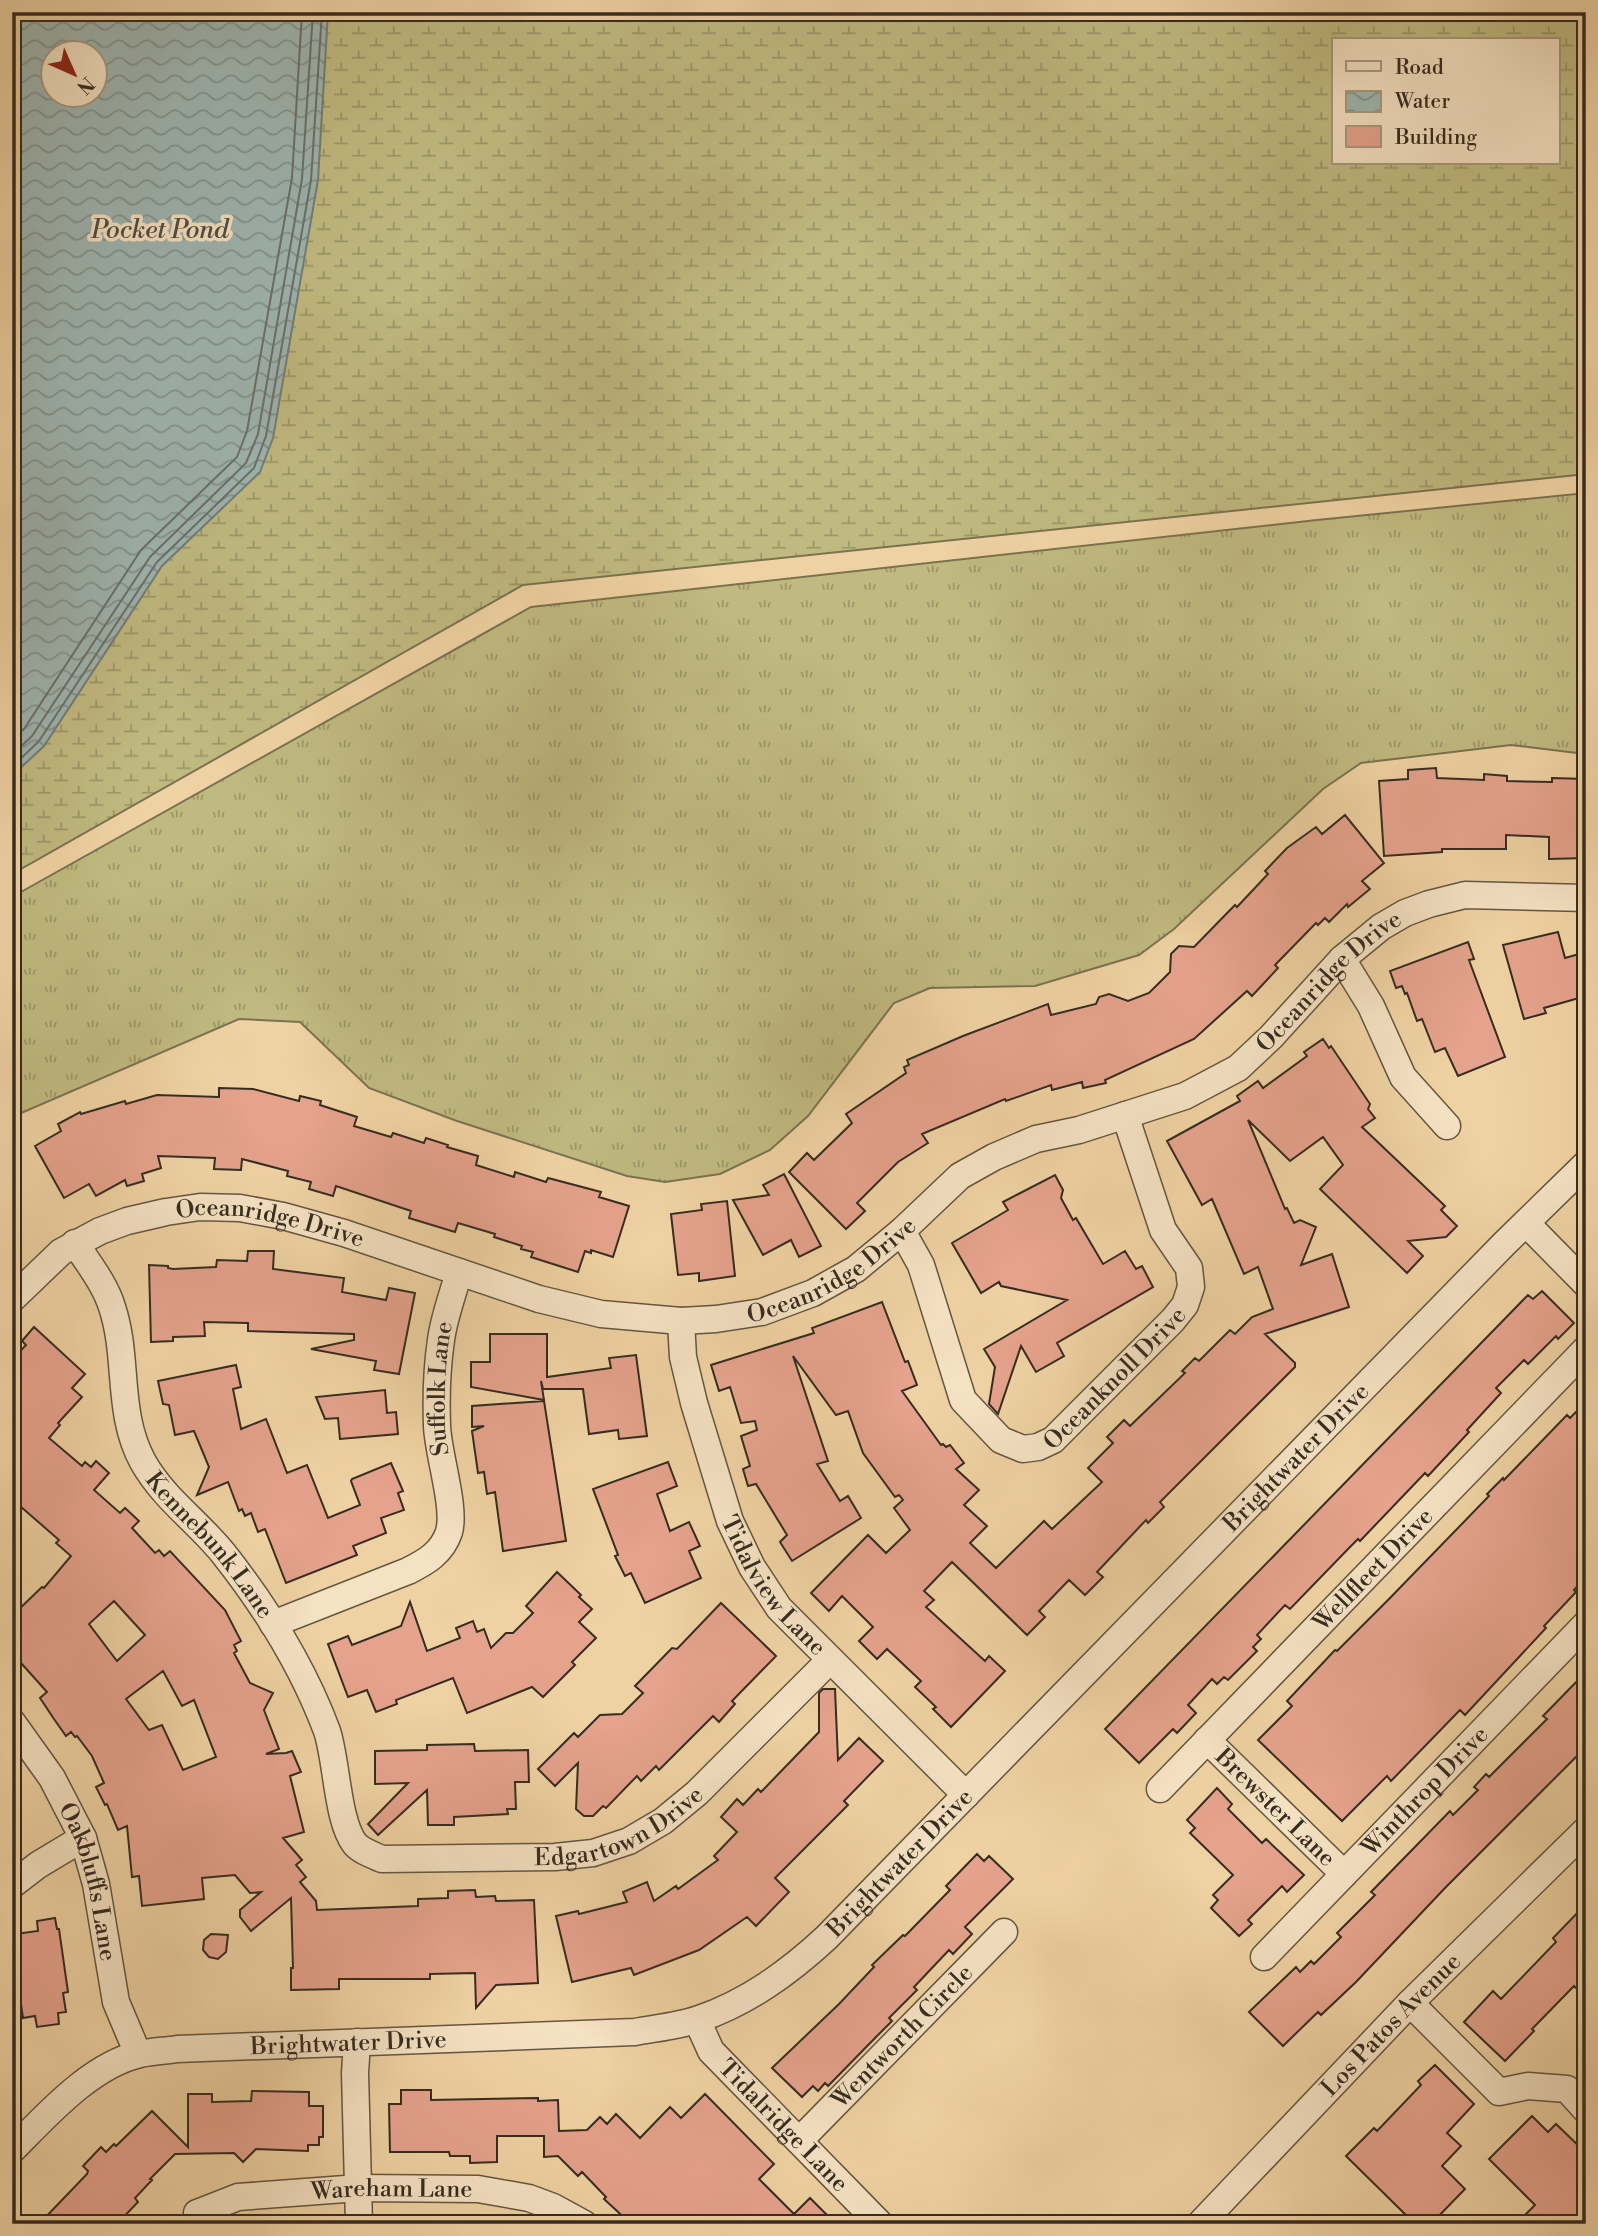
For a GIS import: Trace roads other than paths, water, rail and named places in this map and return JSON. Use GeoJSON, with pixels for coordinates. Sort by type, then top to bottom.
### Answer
{"type":"FeatureCollection","features":[{"type":"Feature","properties":{"kind":"street","name":"Oceanridge Drive"},"geometry":{"type":"LineString","coordinates":[[12,1299],[61,1252],[75,1243],[127,1220],[200,1207],[240,1208],[283,1216],[344,1233],[539,1299],[601,1314],[634,1319],[681,1321],[762,1312],[813,1293],[856,1269],[902,1231],[960,1176],[994,1157],[1035,1139],[1079,1130],[1185,1096],[1238,1068],[1272,1037],[1342,959],[1381,927],[1405,913],[1465,895],[1586,898]]}},
{"type":"Feature","properties":{"kind":"street"},"geometry":{"type":"LineString","coordinates":[[1342,959],[1371,1006],[1404,1077],[1447,1126]]}},
{"type":"Feature","properties":{"kind":"street","name":"Oceanknoll Drive"},"geometry":{"type":"LineString","coordinates":[[902,1231],[921,1265],[963,1400],[1001,1440],[1023,1449],[1038,1447],[1053,1440],[1173,1320],[1185,1306],[1191,1287],[1189,1268],[1163,1230],[1155,1210],[1125,1115]]}},
{"type":"Feature","properties":{"kind":"street","name":"Brightwater Drive"},"geometry":{"type":"LineString","coordinates":[[12,2150],[62,2100],[108,2067],[138,2054],[177,2049],[635,2032],[697,2020],[762,1990],[802,1961],[1586,1164]]}},
{"type":"Feature","properties":{"kind":"street"},"geometry":{"type":"LineString","coordinates":[[1526,1223],[1586,1284]]}},
{"type":"Feature","properties":{"kind":"street","name":"Kennebunk Lane"},"geometry":{"type":"LineString","coordinates":[[75,1243],[112,1306],[118,1334],[126,1415],[142,1460],[162,1490],[222,1551],[273,1624],[300,1672],[327,1732],[343,1813],[355,1843]]}},
{"type":"Feature","properties":{"kind":"street","name":"Suffolk Lane"},"geometry":{"type":"LineString","coordinates":[[273,1624],[408,1571],[425,1562],[443,1547],[450,1529],[437,1428],[438,1388],[441,1339],[459,1272]]}},
{"type":"Feature","properties":{"kind":"street","name":"Tidalview Lane"},"geometry":{"type":"LineString","coordinates":[[681,1321],[686,1368],[730,1521],[752,1567],[779,1608],[829,1661],[966,1795]]}},
{"type":"Feature","properties":{"kind":"street","name":"Wellfleet Drive"},"geometry":{"type":"LineString","coordinates":[[1160,1788],[1586,1349]]}},
{"type":"Feature","properties":{"kind":"street","name":"Winthrop Drive"},"geometry":{"type":"LineString","coordinates":[[1264,1957],[1586,1624]]}},
{"type":"Feature","properties":{"kind":"street","name":"Edgartown Drive"},"geometry":{"type":"LineString","coordinates":[[355,1843],[382,1859],[402,1860],[555,1857],[593,1853],[629,1840],[663,1821],[697,1793],[829,1661]]}},
{"type":"Feature","properties":{"kind":"street","name":"Oakbluffs Lane"},"geometry":{"type":"LineString","coordinates":[[12,1721],[52,1778],[83,1838],[96,1884],[116,2002],[138,2054]]}},
{"type":"Feature","properties":{"kind":"street","name":"Brewster Lane"},"geometry":{"type":"LineString","coordinates":[[1207,1740],[1344,1874]]}},
{"type":"Feature","properties":{"kind":"street","name":"Los Patos Avenue"},"geometry":{"type":"LineString","coordinates":[[1209,2221],[1410,2003],[1586,1830]]}},
{"type":"Feature","properties":{"kind":"street"},"geometry":{"type":"LineString","coordinates":[[12,1885],[38,1865],[83,1838]]}},
{"type":"Feature","properties":{"kind":"street","name":"Wentworth Circle"},"geometry":{"type":"LineString","coordinates":[[799,2141],[1004,1932]]}},
{"type":"Feature","properties":{"kind":"street"},"geometry":{"type":"LineString","coordinates":[[1410,2003],[1499,2092],[1528,2086],[1567,2089],[1586,2110]]}},
{"type":"Feature","properties":{"kind":"street","name":"Tidalridge Lane"},"geometry":{"type":"LineString","coordinates":[[697,2020],[711,2051],[880,2224]]}},
{"type":"Feature","properties":{"kind":"street"},"geometry":{"type":"LineString","coordinates":[[357,2042],[355,2073],[359,2224]]}},
{"type":"Feature","properties":{"kind":"street","name":"Wareham Lane"},"geometry":{"type":"LineString","coordinates":[[197,2213],[238,2197],[359,2188],[478,2189],[506,2193],[553,2207],[584,2224]]}},
{"type":"Feature","properties":{"kind":"water","name":"Pocket Pond"},"geometry":{"type":"Polygon","coordinates":[[[12,12],[328,12],[318,180],[273,438],[260,472],[162,566],[44,746],[12,776],[12,12]]]}}]}
